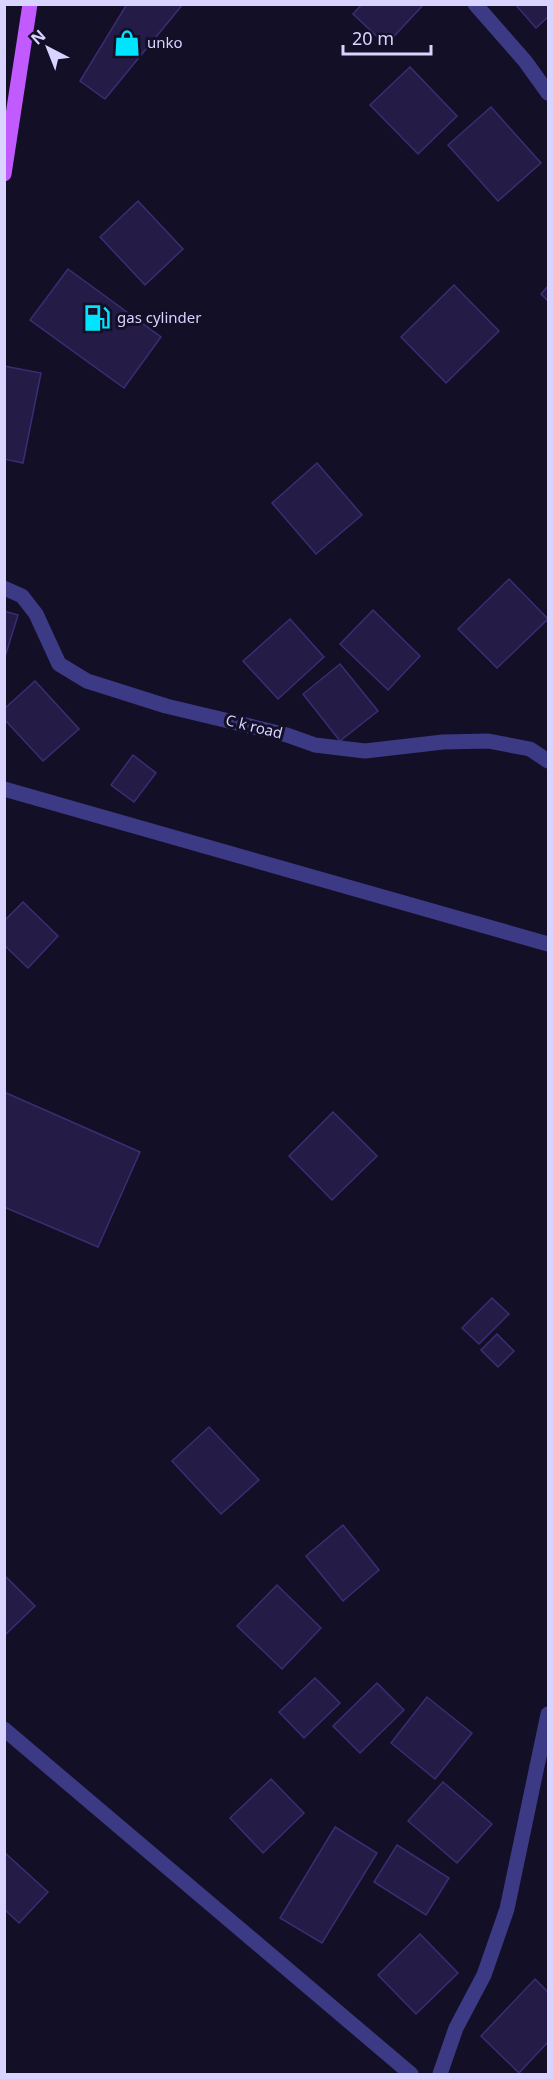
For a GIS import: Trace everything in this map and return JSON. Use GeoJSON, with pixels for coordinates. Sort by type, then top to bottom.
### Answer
{"type":"FeatureCollection","features":[{"type":"Feature","properties":{"kind":"main road"},"geometry":{"type":"LineString","coordinates":[[4,174],[30,4]]}},
{"type":"Feature","properties":{"kind":"street"},"geometry":{"type":"LineString","coordinates":[[475,4],[525,61],[549,93]]}},
{"type":"Feature","properties":{"kind":"street","name":"C k road"},"geometry":{"type":"LineString","coordinates":[[4,588],[22,596],[36,615],[59,664],[87,681],[166,706],[287,735],[315,745],[365,751],[443,742],[488,741],[530,749],[549,761]]}},
{"type":"Feature","properties":{"kind":"street"},"geometry":{"type":"LineString","coordinates":[[4,789],[549,944]]}},
{"type":"Feature","properties":{"kind":"street"},"geometry":{"type":"LineString","coordinates":[[440,2074],[456,2028],[484,1975],[507,1909],[549,1714]]}},
{"type":"Feature","properties":{"kind":"street"},"geometry":{"type":"LineString","coordinates":[[4,1729],[411,2074]]}},
{"type":"Feature","properties":{"kind":"building","name":"unko"},"geometry":{"type":"Polygon","coordinates":[[[127,4],[183,4],[105,99],[80,81],[127,4]]]}},
{"type":"Feature","properties":{"kind":"building"},"geometry":{"type":"Polygon","coordinates":[[[362,4],[424,4],[386,45],[353,14],[362,4]]]}},
{"type":"Feature","properties":{"kind":"building"},"geometry":{"type":"Polygon","coordinates":[[[515,4],[548,4],[548,17],[536,28],[515,4]]]}},
{"type":"Feature","properties":{"kind":"building"},"geometry":{"type":"Polygon","coordinates":[[[410,67],[457,116],[418,154],[370,105],[410,67]]]}},
{"type":"Feature","properties":{"kind":"building"},"geometry":{"type":"Polygon","coordinates":[[[491,107],[541,163],[498,201],[448,145],[491,107]]]}},
{"type":"Feature","properties":{"kind":"building"},"geometry":{"type":"Polygon","coordinates":[[[138,201],[183,249],[145,285],[100,237],[138,201]]]}},
{"type":"Feature","properties":{"kind":"building"},"geometry":{"type":"Polygon","coordinates":[[[68,269],[161,337],[124,388],[30,320],[68,269]]]}},
{"type":"Feature","properties":{"kind":"building"},"geometry":{"type":"Polygon","coordinates":[[[454,285],[499,331],[446,383],[401,337],[454,285]]]}},
{"type":"Feature","properties":{"kind":"building"},"geometry":{"type":"Polygon","coordinates":[[[548,286],[548,301],[541,294],[548,286]]]}},
{"type":"Feature","properties":{"kind":"building"},"geometry":{"type":"Polygon","coordinates":[[[4,366],[41,373],[23,463],[4,459],[4,366]]]}},
{"type":"Feature","properties":{"kind":"building"},"geometry":{"type":"Polygon","coordinates":[[[317,463],[362,515],[316,554],[272,503],[317,463]]]}},
{"type":"Feature","properties":{"kind":"building"},"geometry":{"type":"Polygon","coordinates":[[[509,579],[548,619],[497,668],[458,629],[509,579]]]}},
{"type":"Feature","properties":{"kind":"building"},"geometry":{"type":"Polygon","coordinates":[[[373,610],[420,656],[388,690],[340,644],[373,610]]]}},
{"type":"Feature","properties":{"kind":"building"},"geometry":{"type":"Polygon","coordinates":[[[4,611],[18,615],[4,660],[4,611]]]}},
{"type":"Feature","properties":{"kind":"building"},"geometry":{"type":"Polygon","coordinates":[[[290,619],[324,657],[278,699],[243,661],[290,619]]]}},
{"type":"Feature","properties":{"kind":"building"},"geometry":{"type":"Polygon","coordinates":[[[340,664],[378,711],[340,741],[303,694],[340,664]]]}},
{"type":"Feature","properties":{"kind":"building"},"geometry":{"type":"Polygon","coordinates":[[[35,681],[79,729],[43,761],[4,719],[4,709],[35,681]]]}},
{"type":"Feature","properties":{"kind":"building"},"geometry":{"type":"Polygon","coordinates":[[[133,755],[156,773],[134,802],[111,785],[133,755]]]}},
{"type":"Feature","properties":{"kind":"building"},"geometry":{"type":"Polygon","coordinates":[[[23,902],[58,936],[28,968],[4,945],[4,921],[23,902]]]}},
{"type":"Feature","properties":{"kind":"building"},"geometry":{"type":"Polygon","coordinates":[[[4,1092],[140,1152],[98,1247],[4,1207],[4,1092]]]}},
{"type":"Feature","properties":{"kind":"building"},"geometry":{"type":"Polygon","coordinates":[[[333,1112],[377,1156],[332,1200],[289,1156],[333,1112]]]}},
{"type":"Feature","properties":{"kind":"building"},"geometry":{"type":"Polygon","coordinates":[[[492,1298],[509,1314],[479,1344],[462,1328],[492,1298]]]}},
{"type":"Feature","properties":{"kind":"building"},"geometry":{"type":"Polygon","coordinates":[[[497,1334],[514,1351],[498,1367],[481,1350],[497,1334]]]}},
{"type":"Feature","properties":{"kind":"building"},"geometry":{"type":"Polygon","coordinates":[[[209,1427],[259,1480],[221,1514],[172,1461],[209,1427]]]}},
{"type":"Feature","properties":{"kind":"building"},"geometry":{"type":"Polygon","coordinates":[[[343,1525],[379,1570],[343,1601],[306,1556],[343,1525]]]}},
{"type":"Feature","properties":{"kind":"building"},"geometry":{"type":"Polygon","coordinates":[[[4,1575],[35,1606],[4,1636],[4,1575]]]}},
{"type":"Feature","properties":{"kind":"building"},"geometry":{"type":"Polygon","coordinates":[[[277,1585],[321,1628],[282,1669],[237,1626],[277,1585]]]}},
{"type":"Feature","properties":{"kind":"building"},"geometry":{"type":"Polygon","coordinates":[[[315,1678],[340,1703],[304,1738],[279,1712],[315,1678]]]}},
{"type":"Feature","properties":{"kind":"building"},"geometry":{"type":"Polygon","coordinates":[[[377,1683],[404,1710],[360,1753],[333,1726],[377,1683]]]}},
{"type":"Feature","properties":{"kind":"building"},"geometry":{"type":"Polygon","coordinates":[[[427,1697],[472,1733],[435,1779],[391,1743],[427,1697]]]}},
{"type":"Feature","properties":{"kind":"building"},"geometry":{"type":"Polygon","coordinates":[[[271,1779],[304,1813],[263,1853],[230,1818],[271,1779]]]}},
{"type":"Feature","properties":{"kind":"building"},"geometry":{"type":"Polygon","coordinates":[[[443,1782],[492,1824],[457,1863],[408,1821],[443,1782]]]}},
{"type":"Feature","properties":{"kind":"building"},"geometry":{"type":"Polygon","coordinates":[[[335,1827],[377,1853],[322,1943],[280,1918],[335,1827]]]}},
{"type":"Feature","properties":{"kind":"building"},"geometry":{"type":"Polygon","coordinates":[[[397,1845],[449,1878],[426,1915],[374,1882],[397,1845]]]}},
{"type":"Feature","properties":{"kind":"building"},"geometry":{"type":"Polygon","coordinates":[[[4,1852],[48,1892],[19,1923],[4,1909],[4,1852]]]}},
{"type":"Feature","properties":{"kind":"building"},"geometry":{"type":"Polygon","coordinates":[[[420,1934],[458,1973],[416,2014],[378,1975],[420,1934]]]}},
{"type":"Feature","properties":{"kind":"building"},"geometry":{"type":"Polygon","coordinates":[[[535,1979],[548,1992],[548,2042],[519,2073],[481,2036],[535,1979]]]}},
{"type":"Feature","properties":{"kind":"place","name":"unko"},"geometry":{"type":"Point","coordinates":[127,43]}},
{"type":"Feature","properties":{"kind":"place","name":"gas cylinder"},"geometry":{"type":"Point","coordinates":[97,318]}}]}
